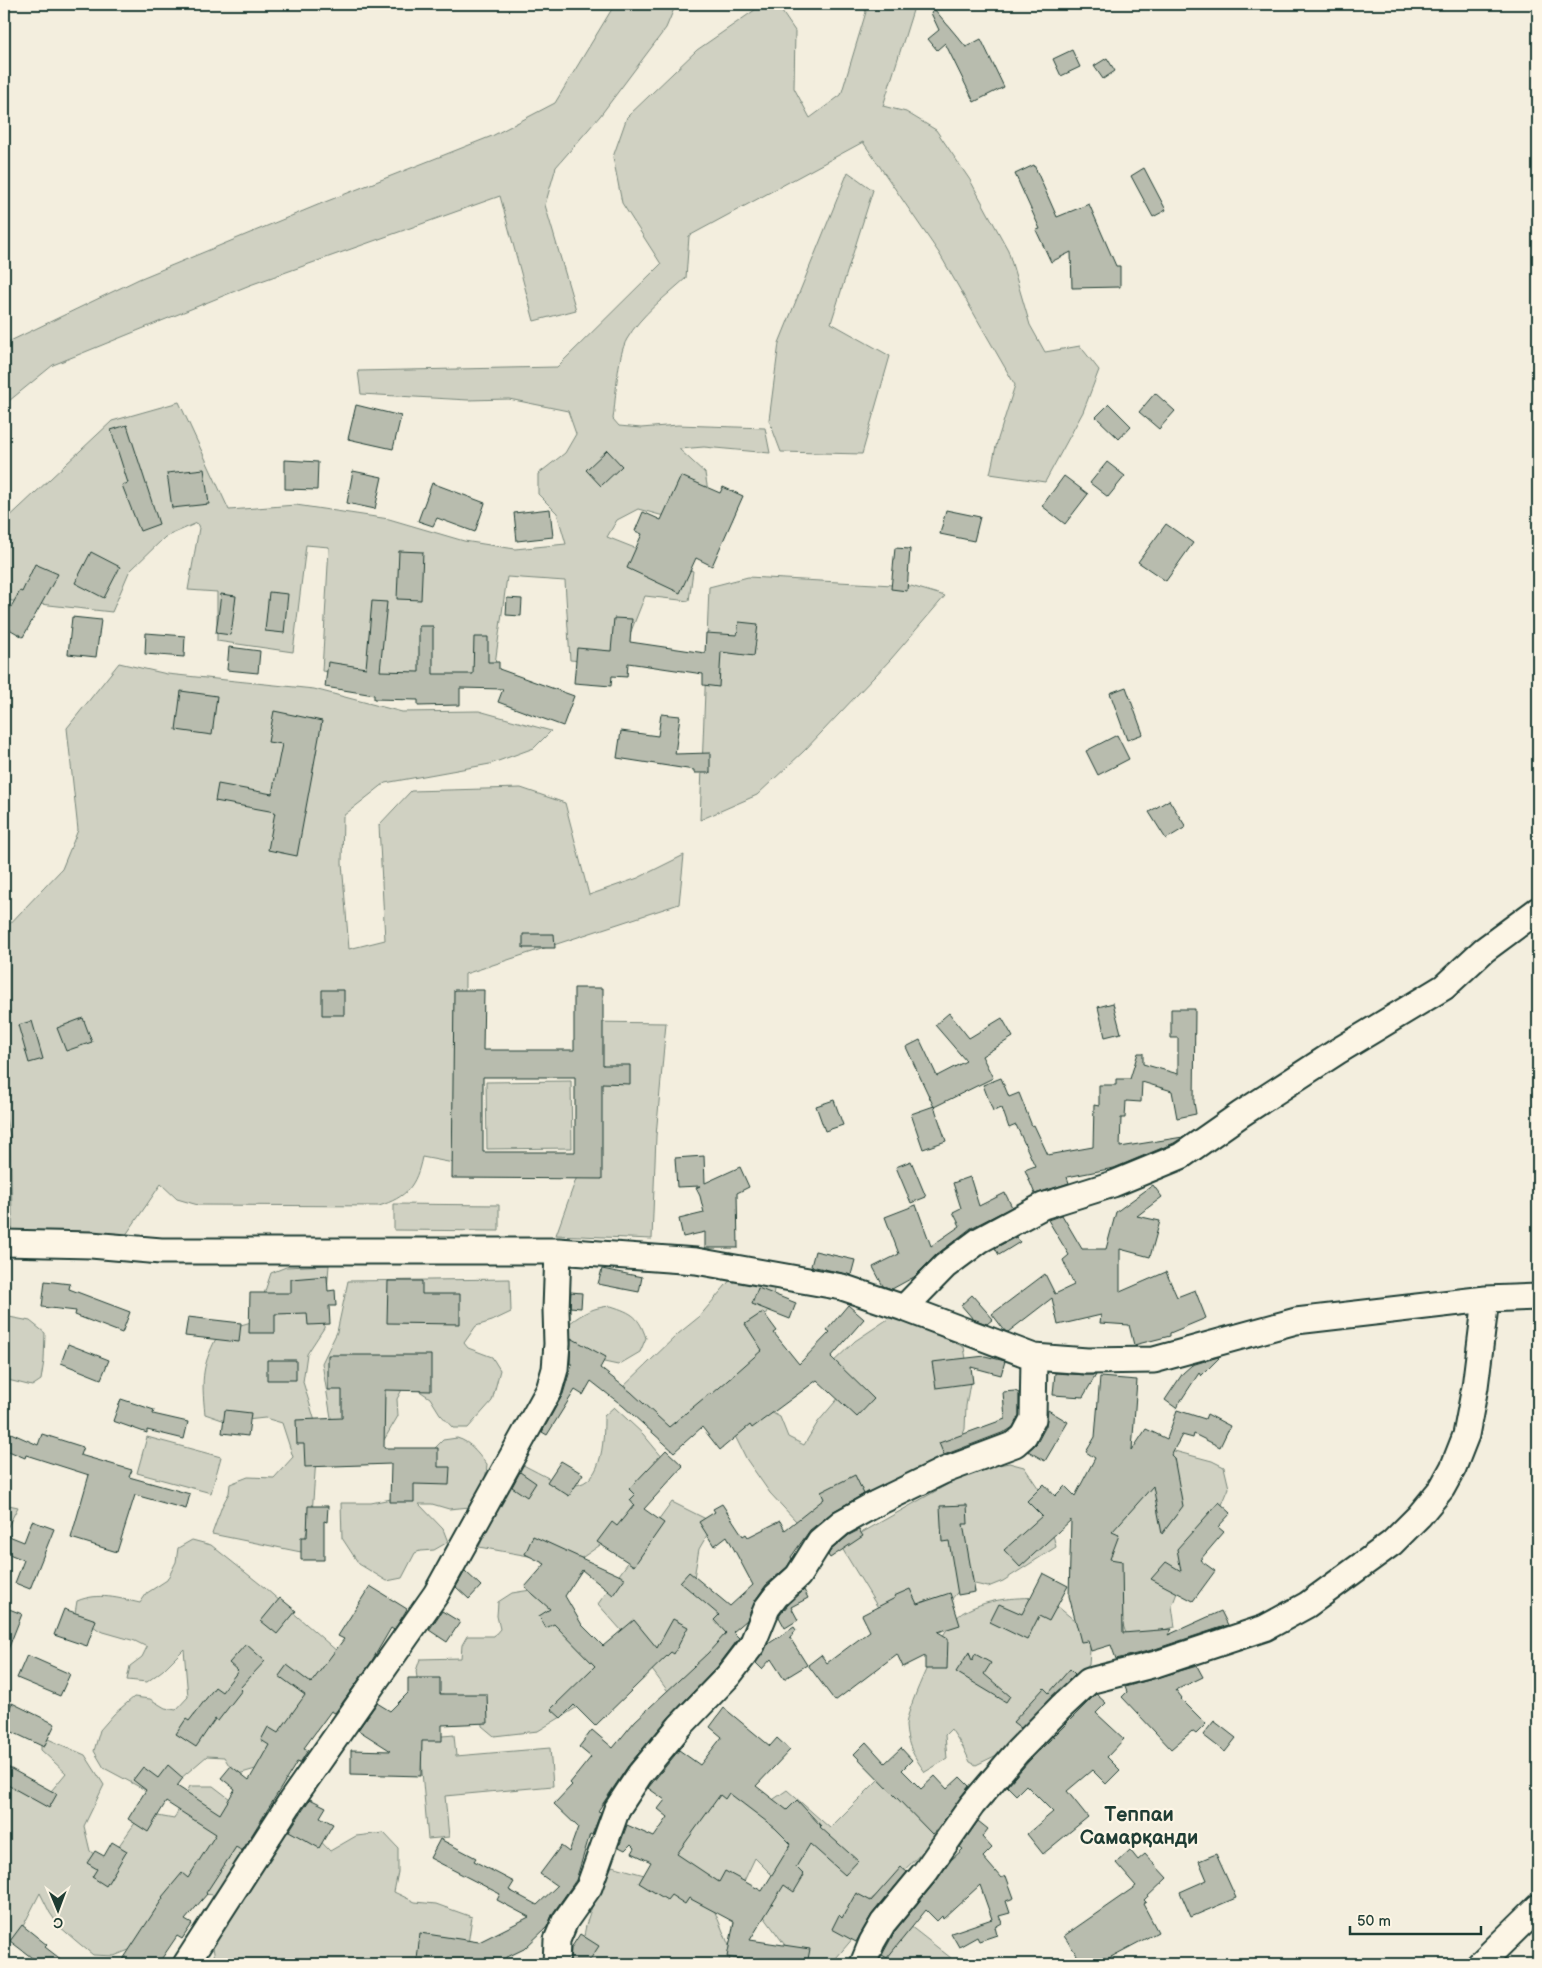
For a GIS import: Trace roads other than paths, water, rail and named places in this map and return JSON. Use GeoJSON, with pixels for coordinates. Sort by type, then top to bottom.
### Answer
{"type":"FeatureCollection","features":[{"type":"Feature","properties":{"kind":"street"},"geometry":{"type":"LineString","coordinates":[[904,1308],[946,1266],[980,1240],[1043,1206],[1113,1184],[1181,1156],[1241,1114],[1338,1051],[1444,987],[1484,950],[1538,910]]}},
{"type":"Feature","properties":{"kind":"street"},"geometry":{"type":"LineString","coordinates":[[4,1243],[91,1245],[160,1251],[558,1251],[696,1261],[842,1287],[904,1308],[1034,1357],[1087,1361],[1154,1360],[1296,1321],[1486,1299],[1538,1297]]}},
{"type":"Feature","properties":{"kind":"street"},"geometry":{"type":"LineString","coordinates":[[186,1964],[291,1802],[436,1594],[549,1390],[555,1369],[557,1344],[558,1251]]}},
{"type":"Feature","properties":{"kind":"street"},"geometry":{"type":"LineString","coordinates":[[863,1964],[872,1942],[883,1924],[926,1871],[972,1805],[1024,1744],[1089,1681],[1156,1664],[1265,1628],[1308,1605],[1392,1543],[1419,1516],[1442,1488],[1453,1468],[1466,1435],[1476,1387],[1486,1299]]}},
{"type":"Feature","properties":{"kind":"street"},"geometry":{"type":"LineString","coordinates":[[556,1964],[557,1940],[565,1922],[589,1887],[617,1809],[646,1767],[680,1726],[729,1675],[752,1645],[767,1608],[776,1596],[798,1576],[820,1541],[841,1523],[943,1471],[1015,1444],[1024,1436],[1033,1419],[1034,1357]]}},
{"type":"Feature","properties":{"kind":"street"},"geometry":{"type":"LineString","coordinates":[[1480,1964],[1538,1907]]}},
{"type":"Feature","properties":{"kind":"district","name":"Теппаи Самарқанди"},"geometry":{"type":"Point","coordinates":[1139,1826]}}]}
